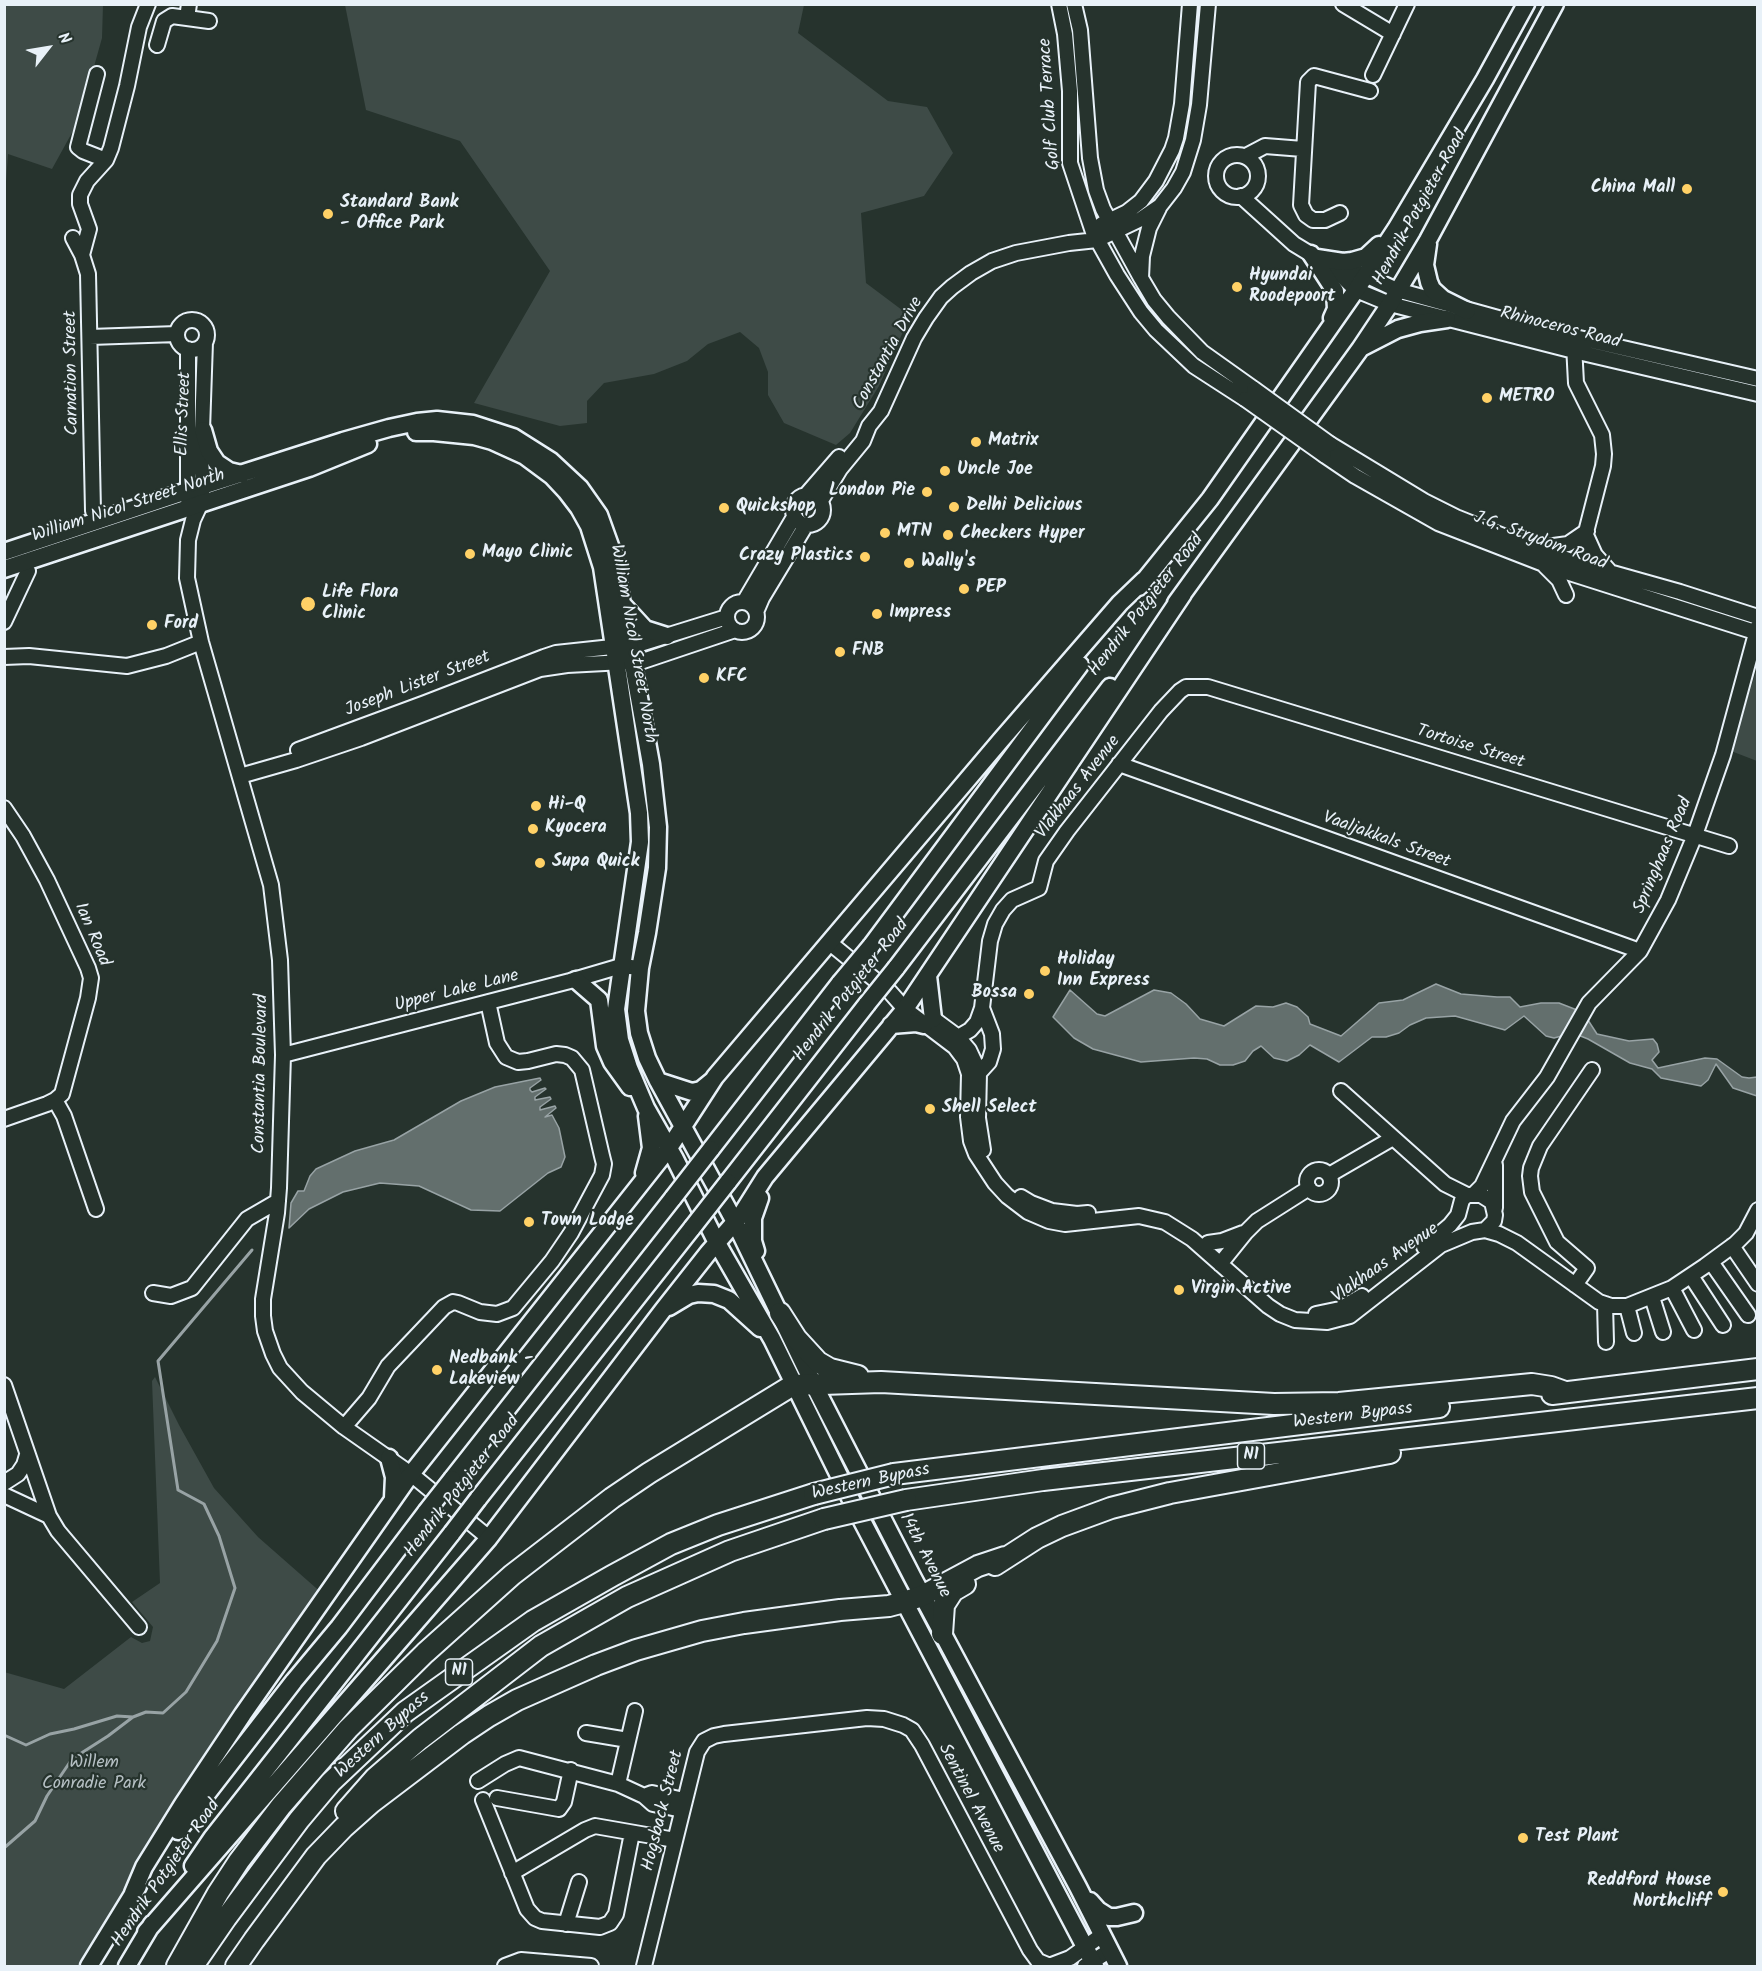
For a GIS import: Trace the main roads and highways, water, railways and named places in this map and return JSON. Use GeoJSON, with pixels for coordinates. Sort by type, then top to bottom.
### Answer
{"type":"FeatureCollection","features":[{"type":"Feature","properties":{"kind":"highway"},"geometry":{"type":"LineString","coordinates":[[780,1313],[796,1338],[818,1362],[830,1369],[881,1383]]}},
{"type":"Feature","properties":{"kind":"highway","name":"Western Bypass"},"geometry":{"type":"LineString","coordinates":[[193,1966],[299,1820],[331,1782],[405,1712],[533,1621],[671,1545],[718,1525],[814,1494],[894,1474],[1758,1369]]}},
{"type":"Feature","properties":{"kind":"highway"},"geometry":{"type":"LineString","coordinates":[[177,1966],[218,1893],[269,1821],[323,1756],[425,1653],[512,1575],[612,1498],[668,1461],[803,1384],[881,1383],[1274,1404],[1339,1403],[1532,1384],[1565,1392]]}},
{"type":"Feature","properties":{"kind":"highway","name":"Western Bypass"},"geometry":{"type":"LineString","coordinates":[[227,1966],[261,1914],[320,1841],[375,1778],[420,1739],[541,1646],[627,1598],[730,1551],[824,1519],[906,1500],[1043,1480],[1758,1398]]}},
{"type":"Feature","properties":{"kind":"highway"},"geometry":{"type":"LineString","coordinates":[[942,1634],[943,1609],[948,1597],[960,1586],[979,1576],[1005,1557],[1062,1526],[1111,1508],[1155,1496],[1596,1417]]}},
{"type":"Feature","properties":{"kind":"highway"},"geometry":{"type":"LineString","coordinates":[[236,1966],[316,1856],[344,1827],[380,1796],[462,1734],[517,1700],[636,1650],[702,1631],[744,1623],[889,1606],[913,1599],[978,1566],[1005,1557]]}},
{"type":"Feature","properties":{"kind":"main road","name":"Hendrik Potgieter Road"},"geometry":{"type":"LineString","coordinates":[[88,1966],[133,1893],[191,1813],[871,946],[1144,580],[1210,499],[1396,229],[1485,80],[1526,4]]}},
{"type":"Feature","properties":{"kind":"main road","name":"Hendrik Potgieter Road"},"geometry":{"type":"LineString","coordinates":[[127,1966],[146,1932],[212,1838],[896,968],[1062,748],[1183,594],[1360,349],[1394,297],[1428,240],[1555,4]]}},
{"type":"Feature","properties":{"kind":"main road"},"geometry":{"type":"LineString","coordinates":[[1325,332],[1336,309],[1335,291],[1318,258],[1343,262],[1362,259],[1396,229]]}},
{"type":"Feature","properties":{"kind":"main road"},"geometry":{"type":"LineString","coordinates":[[1428,240],[1425,264],[1432,289],[1443,299],[1467,311]]}},
{"type":"Feature","properties":{"kind":"main road"},"geometry":{"type":"LineString","coordinates":[[1360,349],[1398,329],[1447,319]]}},
{"type":"Feature","properties":{"kind":"main road","name":"William Nicol Street North"},"geometry":{"type":"LineString","coordinates":[[4,552],[343,441],[417,422],[437,420],[489,428],[513,437],[551,461],[569,476],[586,495],[603,525],[613,554],[622,605],[623,654],[640,842],[621,966],[616,1009],[617,1025],[620,1041],[643,1101],[669,1148]]}},
{"type":"Feature","properties":{"kind":"main road"},"geometry":{"type":"LineString","coordinates":[[203,430],[209,451],[217,463],[229,471],[242,474]]}},
{"type":"Feature","properties":{"kind":"main road","name":"William Nicol Street North"},"geometry":{"type":"LineString","coordinates":[[4,569],[194,511],[362,446],[416,432],[474,436],[492,441],[525,456],[552,476],[579,508],[589,526],[602,567],[651,764],[658,827],[657,868],[640,968],[636,1011],[639,1034],[647,1058],[683,1128]]}},
{"type":"Feature","properties":{"kind":"main road"},"geometry":{"type":"LineString","coordinates":[[133,1893],[138,1878],[150,1857],[202,1775],[393,1499],[669,1148],[716,1077],[1001,740],[1120,603],[1144,580]]}},
{"type":"Feature","properties":{"kind":"main road"},"geometry":{"type":"LineString","coordinates":[[146,1932],[489,1538],[663,1310],[735,1222],[765,1177],[907,1006],[1183,594]]}},
{"type":"Feature","properties":{"kind":"main road"},"geometry":{"type":"LineString","coordinates":[[622,605],[645,629],[667,636]]}},
{"type":"Feature","properties":{"kind":"main road"},"geometry":{"type":"LineString","coordinates":[[891,1025],[928,1022],[928,975]]}},
{"type":"Feature","properties":{"kind":"main road"},"geometry":{"type":"LineString","coordinates":[[576,980],[599,1000],[608,1052],[626,1084],[643,1101],[651,1148],[642,1180]]}},
{"type":"Feature","properties":{"kind":"main road"},"geometry":{"type":"LineString","coordinates":[[657,1081],[692,1092],[700,1090],[716,1077]]}},
{"type":"Feature","properties":{"kind":"main road","name":"14th Avenue"},"geometry":{"type":"LineString","coordinates":[[683,1128],[735,1222],[780,1313],[803,1384]]}},
{"type":"Feature","properties":{"kind":"main road","name":"14th Avenue"},"geometry":{"type":"LineString","coordinates":[[669,1148],[717,1243],[772,1338],[803,1384],[913,1599],[1091,1965]]}},
{"type":"Feature","properties":{"kind":"main road"},"geometry":{"type":"LineString","coordinates":[[762,1277],[753,1240],[753,1218],[765,1177]]}},
{"type":"Feature","properties":{"kind":"main road"},"geometry":{"type":"LineString","coordinates":[[663,1310],[698,1293],[714,1294],[729,1300],[772,1338]]}},
{"type":"Feature","properties":{"kind":"main road"},"geometry":{"type":"LineString","coordinates":[[389,1458],[394,1476],[393,1499]]}},
{"type":"Feature","properties":{"kind":"main road","name":"14th Avenue"},"geometry":{"type":"LineString","coordinates":[[913,1599],[942,1634],[1119,1966]]}},
{"type":"Feature","properties":{"kind":"main road"},"geometry":{"type":"LineString","coordinates":[[1078,1887],[1104,1915],[1117,1917],[1134,1913]]}},
{"type":"Feature","properties":{"kind":"waterway"},"geometry":{"type":"LineString","coordinates":[[4,1735],[26,1745],[50,1734],[117,1716],[133,1717],[146,1712],[163,1713],[186,1692],[217,1641],[235,1588],[219,1536],[204,1504],[178,1490],[158,1361],[252,1250]]}},
{"type":"Feature","properties":{"kind":"waterway"},"geometry":{"type":"LineString","coordinates":[[4,1848],[35,1821],[47,1796],[72,1759],[133,1717]]}},
{"type":"Feature","properties":{"kind":"place","name":"China Mall"},"geometry":{"type":"Point","coordinates":[1687,189]}},
{"type":"Feature","properties":{"kind":"place","name":"Standard Bank - Office Park"},"geometry":{"type":"Point","coordinates":[328,214]}},
{"type":"Feature","properties":{"kind":"place","name":"Hyundai Roodepoort"},"geometry":{"type":"Point","coordinates":[1237,287]}},
{"type":"Feature","properties":{"kind":"place","name":"METRO"},"geometry":{"type":"Point","coordinates":[1487,398]}},
{"type":"Feature","properties":{"kind":"place","name":"Matrix"},"geometry":{"type":"Point","coordinates":[976,442]}},
{"type":"Feature","properties":{"kind":"place","name":"Uncle Joe"},"geometry":{"type":"Point","coordinates":[945,471]}},
{"type":"Feature","properties":{"kind":"place","name":"London Pie"},"geometry":{"type":"Point","coordinates":[927,492]}},
{"type":"Feature","properties":{"kind":"place","name":"Delhi Delicious"},"geometry":{"type":"Point","coordinates":[954,507]}},
{"type":"Feature","properties":{"kind":"place","name":"Quickshop"},"geometry":{"type":"Point","coordinates":[724,508]}},
{"type":"Feature","properties":{"kind":"place","name":"MTN"},"geometry":{"type":"Point","coordinates":[885,533]}},
{"type":"Feature","properties":{"kind":"place","name":"Checkers Hyper"},"geometry":{"type":"Point","coordinates":[948,535]}},
{"type":"Feature","properties":{"kind":"place","name":"Mayo Clinic"},"geometry":{"type":"Point","coordinates":[470,554]}},
{"type":"Feature","properties":{"kind":"place","name":"Crazy Plastics"},"geometry":{"type":"Point","coordinates":[865,557]}},
{"type":"Feature","properties":{"kind":"place","name":"Wally's"},"geometry":{"type":"Point","coordinates":[909,563]}},
{"type":"Feature","properties":{"kind":"place","name":"PEP"},"geometry":{"type":"Point","coordinates":[964,589]}},
{"type":"Feature","properties":{"kind":"place","name":"Life Flora Clinic"},"geometry":{"type":"Point","coordinates":[308,604]}},
{"type":"Feature","properties":{"kind":"place","name":"Impress"},"geometry":{"type":"Point","coordinates":[877,614]}},
{"type":"Feature","properties":{"kind":"place","name":"Ford"},"geometry":{"type":"Point","coordinates":[152,625]}},
{"type":"Feature","properties":{"kind":"place","name":"FNB"},"geometry":{"type":"Point","coordinates":[840,652]}},
{"type":"Feature","properties":{"kind":"place","name":"KFC"},"geometry":{"type":"Point","coordinates":[704,678]}},
{"type":"Feature","properties":{"kind":"place","name":"Hi-Q"},"geometry":{"type":"Point","coordinates":[536,806]}},
{"type":"Feature","properties":{"kind":"place","name":"Kyocera"},"geometry":{"type":"Point","coordinates":[533,829]}},
{"type":"Feature","properties":{"kind":"place","name":"Supa Quick"},"geometry":{"type":"Point","coordinates":[540,863]}},
{"type":"Feature","properties":{"kind":"place","name":"Holiday Inn Express"},"geometry":{"type":"Point","coordinates":[1045,971]}},
{"type":"Feature","properties":{"kind":"place","name":"Bossa"},"geometry":{"type":"Point","coordinates":[1029,994]}},
{"type":"Feature","properties":{"kind":"place","name":"Shell Select"},"geometry":{"type":"Point","coordinates":[930,1109]}},
{"type":"Feature","properties":{"kind":"place","name":"Town Lodge"},"geometry":{"type":"Point","coordinates":[529,1222]}},
{"type":"Feature","properties":{"kind":"place","name":"Virgin Active"},"geometry":{"type":"Point","coordinates":[1179,1290]}},
{"type":"Feature","properties":{"kind":"place","name":"Nedbank - Lakeview"},"geometry":{"type":"Point","coordinates":[437,1370]}},
{"type":"Feature","properties":{"kind":"place","name":"Test Plant"},"geometry":{"type":"Point","coordinates":[1523,1838]}},
{"type":"Feature","properties":{"kind":"place","name":"Reddford House Northcliff"},"geometry":{"type":"Point","coordinates":[1723,1892]}},
{"type":"Feature","properties":{"kind":"park label","name":"Willem Conradie Park"},"geometry":{"type":"Point","coordinates":[94,1774]}}]}
